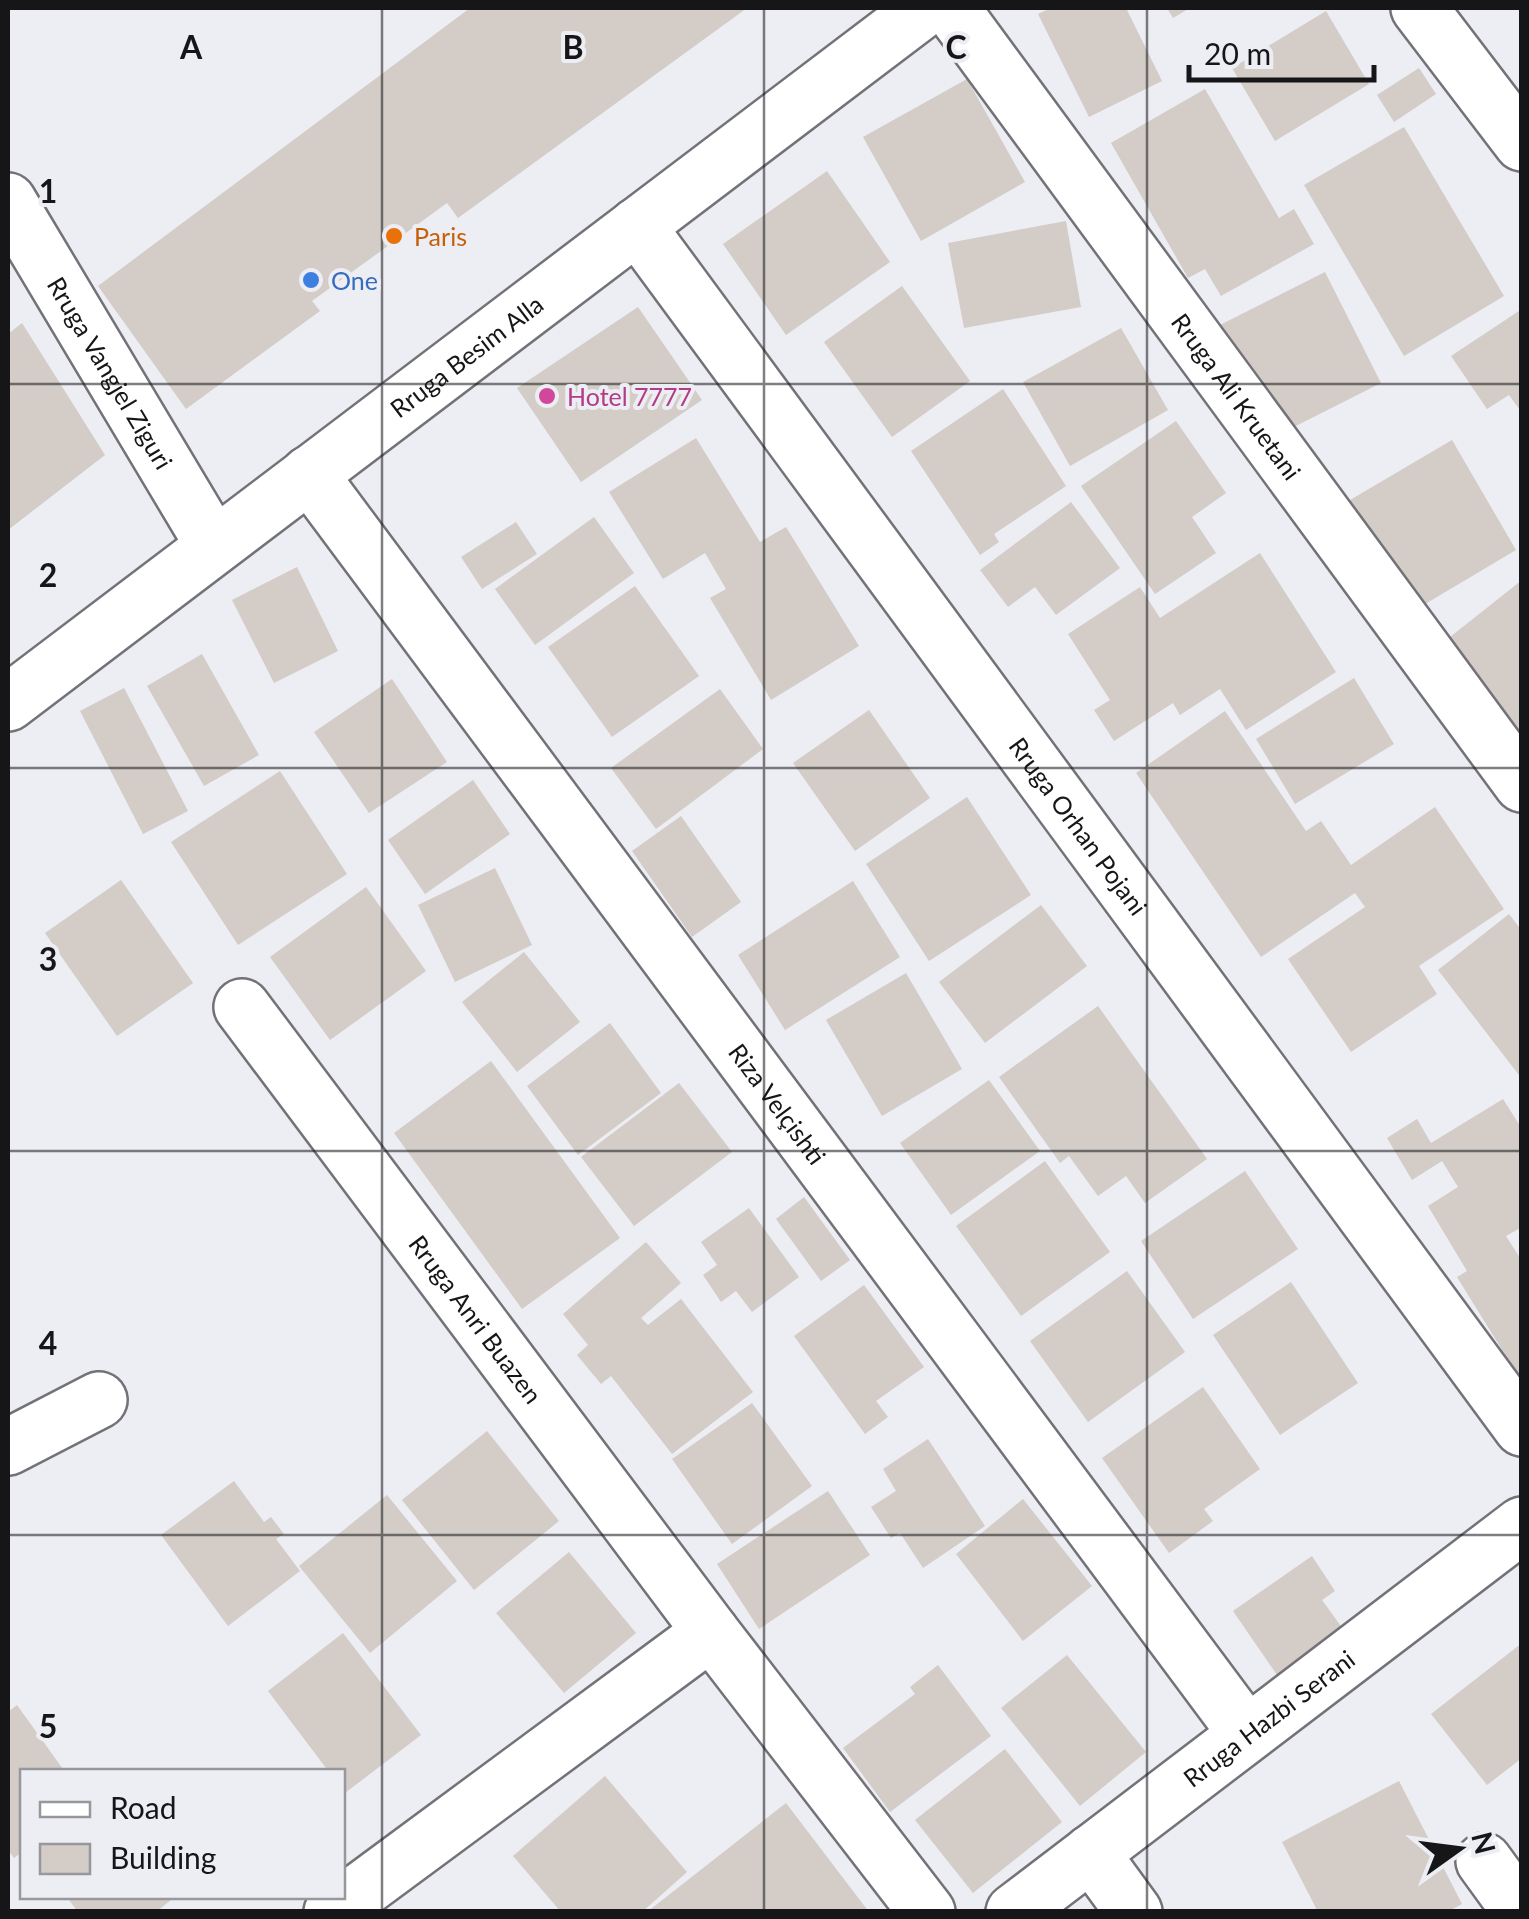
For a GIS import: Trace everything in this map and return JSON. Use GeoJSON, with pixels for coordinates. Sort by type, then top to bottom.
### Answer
{"type":"FeatureCollection","features":[{"type":"Feature","properties":{"kind":"street","name":"Rruga Besim Alla"},"geometry":{"type":"LineString","coordinates":[[8,703],[925,8]]}},
{"type":"Feature","properties":{"kind":"street","name":"Rruga Ali Kruetani"},"geometry":{"type":"LineString","coordinates":[[951,8],[1522,784]]}},
{"type":"Feature","properties":{"kind":"street"},"geometry":{"type":"LineString","coordinates":[[1419,8],[1522,143]]}},
{"type":"Feature","properties":{"kind":"street","name":"Rruga Vangjel Ziguri"},"geometry":{"type":"LineString","coordinates":[[8,201],[214,546]]}},
{"type":"Feature","properties":{"kind":"street","name":"Rruga Orhan Pojani"},"geometry":{"type":"LineString","coordinates":[[637,226],[1522,1428]]}},
{"type":"Feature","properties":{"kind":"street","name":"Riza Velçishti"},"geometry":{"type":"LineString","coordinates":[[309,474],[1247,1734]]}},
{"type":"Feature","properties":{"kind":"street","name":"Rruga Anri Buazen"},"geometry":{"type":"LineString","coordinates":[[242,1006],[710,1632],[926,1912]]}},
{"type":"Feature","properties":{"kind":"street"},"geometry":{"type":"LineString","coordinates":[[8,1447],[99,1400]]}},
{"type":"Feature","properties":{"kind":"street","name":"Rruga Hazbi Serani"},"geometry":{"type":"LineString","coordinates":[[1014,1912],[1522,1525]]}},
{"type":"Feature","properties":{"kind":"street"},"geometry":{"type":"LineString","coordinates":[[332,1912],[710,1632]]}},
{"type":"Feature","properties":{"kind":"street"},"geometry":{"type":"LineString","coordinates":[[1091,1852],[1134,1912]]}},
{"type":"Feature","properties":{"kind":"street"},"geometry":{"type":"LineString","coordinates":[[1484,1861],[1521,1912]]}},
{"type":"Feature","properties":{"kind":"building"},"geometry":{"type":"Polygon","coordinates":[[[470,8],[747,8],[458,218],[447,203],[312,301],[320,311],[186,409],[98,286],[470,8]]]}},
{"type":"Feature","properties":{"kind":"building"},"geometry":{"type":"Polygon","coordinates":[[[1051,8],[1126,8],[1162,81],[1089,117],[1038,14],[1051,8]]]}},
{"type":"Feature","properties":{"kind":"building"},"geometry":{"type":"Polygon","coordinates":[[[1167,8],[1190,8],[1173,18],[1167,8]]]}},
{"type":"Feature","properties":{"kind":"building"},"geometry":{"type":"Polygon","coordinates":[[[1326,11],[1369,84],[1275,141],[1232,68],[1326,11]]]}},
{"type":"Feature","properties":{"kind":"building"},"geometry":{"type":"Polygon","coordinates":[[[1419,68],[1436,94],[1394,122],[1377,95],[1419,68]]]}},
{"type":"Feature","properties":{"kind":"building"},"geometry":{"type":"Polygon","coordinates":[[[967,79],[1025,182],[921,241],[863,137],[967,79]]]}},
{"type":"Feature","properties":{"kind":"building"},"geometry":{"type":"Polygon","coordinates":[[[1205,89],[1279,218],[1294,209],[1314,244],[1221,296],[1205,269],[1188,278],[1111,143],[1205,89]]]}},
{"type":"Feature","properties":{"kind":"building"},"geometry":{"type":"Polygon","coordinates":[[[1404,127],[1504,296],[1404,356],[1304,185],[1404,127]]]}},
{"type":"Feature","properties":{"kind":"building"},"geometry":{"type":"Polygon","coordinates":[[[827,171],[890,262],[786,335],[723,244],[827,171]]]}},
{"type":"Feature","properties":{"kind":"building"},"geometry":{"type":"Polygon","coordinates":[[[1066,221],[1081,307],[964,328],[948,243],[1066,221]]]}},
{"type":"Feature","properties":{"kind":"building"},"geometry":{"type":"Polygon","coordinates":[[[1325,272],[1381,383],[1274,437],[1218,326],[1325,272]]]}},
{"type":"Feature","properties":{"kind":"building"},"geometry":{"type":"Polygon","coordinates":[[[902,286],[970,381],[892,437],[824,342],[902,286]]]}},
{"type":"Feature","properties":{"kind":"building"},"geometry":{"type":"Polygon","coordinates":[[[638,307],[702,400],[581,482],[517,388],[638,307]]]}},
{"type":"Feature","properties":{"kind":"building"},"geometry":{"type":"Polygon","coordinates":[[[1522,309],[1522,413],[1509,395],[1487,409],[1451,356],[1522,309]]]}},
{"type":"Feature","properties":{"kind":"building"},"geometry":{"type":"Polygon","coordinates":[[[22,323],[105,455],[8,530],[8,334],[22,323]]]}},
{"type":"Feature","properties":{"kind":"building"},"geometry":{"type":"Polygon","coordinates":[[[1121,328],[1168,410],[1070,466],[1023,382],[1121,328]]]}},
{"type":"Feature","properties":{"kind":"building"},"geometry":{"type":"Polygon","coordinates":[[[1003,389],[1066,486],[994,534],[999,542],[980,555],[911,451],[1003,389]]]}},
{"type":"Feature","properties":{"kind":"building"},"geometry":{"type":"Polygon","coordinates":[[[1176,421],[1226,493],[1192,517],[1216,553],[1155,594],[1081,486],[1176,421]]]}},
{"type":"Feature","properties":{"kind":"building"},"geometry":{"type":"Polygon","coordinates":[[[696,438],[760,542],[786,527],[859,646],[771,700],[710,598],[726,589],[705,553],[663,579],[609,492],[696,438]]]}},
{"type":"Feature","properties":{"kind":"building"},"geometry":{"type":"Polygon","coordinates":[[[1452,440],[1516,550],[1410,613],[1345,503],[1452,440]]]}},
{"type":"Feature","properties":{"kind":"building"},"geometry":{"type":"Polygon","coordinates":[[[1071,502],[1120,568],[1056,615],[1035,587],[1008,607],[980,570],[1071,502]]]}},
{"type":"Feature","properties":{"kind":"building"},"geometry":{"type":"Polygon","coordinates":[[[594,517],[634,573],[535,645],[495,589],[594,517]]]}},
{"type":"Feature","properties":{"kind":"building"},"geometry":{"type":"Polygon","coordinates":[[[516,522],[537,554],[482,589],[461,557],[516,522]]]}},
{"type":"Feature","properties":{"kind":"building"},"geometry":{"type":"Polygon","coordinates":[[[1260,553],[1336,672],[1246,730],[1220,689],[1180,715],[1173,703],[1114,741],[1094,710],[1110,700],[1068,634],[1140,587],[1160,618],[1260,553]]]}},
{"type":"Feature","properties":{"kind":"building"},"geometry":{"type":"Polygon","coordinates":[[[297,567],[338,651],[274,683],[232,600],[297,567]]]}},
{"type":"Feature","properties":{"kind":"building"},"geometry":{"type":"Polygon","coordinates":[[[1522,580],[1522,728],[1511,736],[1440,645],[1522,580]]]}},
{"type":"Feature","properties":{"kind":"building"},"geometry":{"type":"Polygon","coordinates":[[[635,586],[699,676],[612,737],[548,647],[635,586]]]}},
{"type":"Feature","properties":{"kind":"building"},"geometry":{"type":"Polygon","coordinates":[[[202,654],[259,755],[204,786],[147,686],[202,654]]]}},
{"type":"Feature","properties":{"kind":"building"},"geometry":{"type":"Polygon","coordinates":[[[1354,678],[1394,744],[1295,804],[1256,739],[1354,678]]]}},
{"type":"Feature","properties":{"kind":"building"},"geometry":{"type":"Polygon","coordinates":[[[392,679],[447,762],[369,813],[314,732],[392,679]]]}},
{"type":"Feature","properties":{"kind":"building"},"geometry":{"type":"Polygon","coordinates":[[[124,688],[188,811],[143,834],[80,711],[124,688]]]}},
{"type":"Feature","properties":{"kind":"building"},"geometry":{"type":"Polygon","coordinates":[[[720,689],[763,749],[656,829],[611,768],[720,689]]]}},
{"type":"Feature","properties":{"kind":"building"},"geometry":{"type":"Polygon","coordinates":[[[869,710],[930,798],[855,851],[793,763],[869,710]]]}},
{"type":"Feature","properties":{"kind":"building"},"geometry":{"type":"Polygon","coordinates":[[[1225,711],[1306,831],[1321,821],[1351,865],[1435,807],[1504,909],[1419,966],[1437,994],[1351,1052],[1288,959],[1365,907],[1355,893],[1261,957],[1136,773],[1225,711]]]}},
{"type":"Feature","properties":{"kind":"building"},"geometry":{"type":"Polygon","coordinates":[[[280,771],[347,874],[238,945],[171,842],[280,771]]]}},
{"type":"Feature","properties":{"kind":"building"},"geometry":{"type":"Polygon","coordinates":[[[473,780],[510,834],[425,894],[388,840],[473,780]]]}},
{"type":"Feature","properties":{"kind":"building"},"geometry":{"type":"Polygon","coordinates":[[[967,797],[1031,895],[929,961],[866,864],[967,797]]]}},
{"type":"Feature","properties":{"kind":"building"},"geometry":{"type":"Polygon","coordinates":[[[681,816],[741,902],[692,937],[632,851],[681,816]]]}},
{"type":"Feature","properties":{"kind":"building"},"geometry":{"type":"Polygon","coordinates":[[[495,868],[532,945],[455,982],[418,905],[495,868]]]}},
{"type":"Feature","properties":{"kind":"building"},"geometry":{"type":"Polygon","coordinates":[[[121,880],[193,983],[117,1036],[45,933],[121,880]]]}},
{"type":"Feature","properties":{"kind":"building"},"geometry":{"type":"Polygon","coordinates":[[[853,881],[900,957],[785,1030],[738,955],[853,881]]]}},
{"type":"Feature","properties":{"kind":"building"},"geometry":{"type":"Polygon","coordinates":[[[366,887],[426,971],[330,1040],[270,957],[366,887]]]}},
{"type":"Feature","properties":{"kind":"building"},"geometry":{"type":"Polygon","coordinates":[[[1041,905],[1087,966],[985,1043],[939,982],[1041,905]]]}},
{"type":"Feature","properties":{"kind":"building"},"geometry":{"type":"Polygon","coordinates":[[[1509,914],[1522,931],[1522,1079],[1438,970],[1509,914]]]}},
{"type":"Feature","properties":{"kind":"building"},"geometry":{"type":"Polygon","coordinates":[[[524,952],[580,1022],[517,1072],[462,1002],[524,952]]]}},
{"type":"Feature","properties":{"kind":"building"},"geometry":{"type":"Polygon","coordinates":[[[906,973],[962,1069],[882,1116],[826,1020],[906,973]]]}},
{"type":"Feature","properties":{"kind":"building"},"geometry":{"type":"Polygon","coordinates":[[[1098,1006],[1207,1159],[1145,1203],[1126,1176],[1098,1196],[1069,1156],[1060,1163],[999,1077],[1098,1006]]]}},
{"type":"Feature","properties":{"kind":"building"},"geometry":{"type":"Polygon","coordinates":[[[610,1023],[661,1093],[578,1155],[527,1086],[610,1023]]]}},
{"type":"Feature","properties":{"kind":"building"},"geometry":{"type":"Polygon","coordinates":[[[491,1061],[620,1238],[522,1309],[394,1133],[491,1061]]]}},
{"type":"Feature","properties":{"kind":"building"},"geometry":{"type":"Polygon","coordinates":[[[989,1080],[1040,1151],[951,1215],[900,1143],[989,1080]]]}},
{"type":"Feature","properties":{"kind":"building"},"geometry":{"type":"Polygon","coordinates":[[[679,1083],[732,1152],[634,1226],[581,1157],[679,1083]]]}},
{"type":"Feature","properties":{"kind":"building"},"geometry":{"type":"Polygon","coordinates":[[[1503,1099],[1522,1129],[1522,1227],[1506,1236],[1522,1261],[1522,1382],[1457,1277],[1467,1271],[1428,1206],[1458,1187],[1442,1161],[1412,1180],[1387,1138],[1417,1119],[1431,1143],[1503,1099]]]}},
{"type":"Feature","properties":{"kind":"building"},"geometry":{"type":"Polygon","coordinates":[[[1045,1161],[1110,1252],[1021,1316],[956,1226],[1045,1161]]]}},
{"type":"Feature","properties":{"kind":"building"},"geometry":{"type":"Polygon","coordinates":[[[1245,1171],[1298,1249],[1193,1319],[1141,1241],[1245,1171]]]}},
{"type":"Feature","properties":{"kind":"building"},"geometry":{"type":"Polygon","coordinates":[[[804,1197],[850,1260],[821,1281],[776,1219],[804,1197]]]}},
{"type":"Feature","properties":{"kind":"building"},"geometry":{"type":"Polygon","coordinates":[[[749,1208],[799,1277],[752,1312],[736,1291],[721,1302],[703,1275],[717,1265],[701,1242],[749,1208]]]}},
{"type":"Feature","properties":{"kind":"building"},"geometry":{"type":"Polygon","coordinates":[[[646,1242],[681,1283],[641,1318],[648,1325],[681,1299],[753,1392],[672,1454],[611,1376],[601,1384],[577,1355],[588,1345],[563,1314],[646,1242]]]}},
{"type":"Feature","properties":{"kind":"building"},"geometry":{"type":"Polygon","coordinates":[[[1127,1271],[1185,1352],[1088,1422],[1030,1341],[1127,1271]]]}},
{"type":"Feature","properties":{"kind":"building"},"geometry":{"type":"Polygon","coordinates":[[[1291,1282],[1358,1383],[1280,1435],[1213,1335],[1291,1282]]]}},
{"type":"Feature","properties":{"kind":"building"},"geometry":{"type":"Polygon","coordinates":[[[864,1285],[924,1367],[876,1401],[888,1417],[865,1434],[794,1336],[864,1285]]]}},
{"type":"Feature","properties":{"kind":"building"},"geometry":{"type":"Polygon","coordinates":[[[1203,1387],[1260,1469],[1204,1509],[1213,1521],[1169,1553],[1102,1458],[1203,1387]]]}},
{"type":"Feature","properties":{"kind":"building"},"geometry":{"type":"Polygon","coordinates":[[[752,1403],[812,1486],[732,1544],[672,1459],[752,1403]]]}},
{"type":"Feature","properties":{"kind":"building"},"geometry":{"type":"Polygon","coordinates":[[[487,1431],[559,1521],[474,1590],[402,1500],[487,1431]]]}},
{"type":"Feature","properties":{"kind":"building"},"geometry":{"type":"Polygon","coordinates":[[[928,1439],[985,1526],[923,1568],[900,1533],[891,1538],[871,1507],[896,1491],[883,1469],[928,1439]]]}},
{"type":"Feature","properties":{"kind":"building"},"geometry":{"type":"Polygon","coordinates":[[[234,1481],[264,1522],[271,1517],[284,1534],[276,1539],[300,1571],[228,1626],[161,1535],[234,1481]]]}},
{"type":"Feature","properties":{"kind":"building"},"geometry":{"type":"Polygon","coordinates":[[[828,1491],[870,1555],[759,1629],[717,1564],[828,1491]]]}},
{"type":"Feature","properties":{"kind":"building"},"geometry":{"type":"Polygon","coordinates":[[[387,1495],[457,1581],[370,1653],[299,1566],[387,1495]]]}},
{"type":"Feature","properties":{"kind":"building"},"geometry":{"type":"Polygon","coordinates":[[[1023,1499],[1092,1586],[1023,1641],[956,1554],[1023,1499]]]}},
{"type":"Feature","properties":{"kind":"building"},"geometry":{"type":"Polygon","coordinates":[[[569,1552],[636,1633],[564,1693],[496,1613],[569,1552]]]}},
{"type":"Feature","properties":{"kind":"building"},"geometry":{"type":"Polygon","coordinates":[[[1312,1556],[1335,1591],[1322,1600],[1343,1629],[1277,1675],[1233,1611],[1312,1556]]]}},
{"type":"Feature","properties":{"kind":"building"},"geometry":{"type":"Polygon","coordinates":[[[343,1633],[421,1735],[345,1793],[345,1769],[327,1769],[268,1691],[343,1633]]]}},
{"type":"Feature","properties":{"kind":"building"},"geometry":{"type":"Polygon","coordinates":[[[1522,1643],[1522,1758],[1487,1785],[1431,1714],[1522,1643]]]}},
{"type":"Feature","properties":{"kind":"building"},"geometry":{"type":"Polygon","coordinates":[[[1067,1655],[1146,1752],[1080,1806],[1001,1708],[1067,1655]]]}},
{"type":"Feature","properties":{"kind":"building"},"geometry":{"type":"Polygon","coordinates":[[[938,1665],[991,1736],[890,1812],[843,1748],[915,1694],[910,1687],[938,1665]]]}},
{"type":"Feature","properties":{"kind":"building"},"geometry":{"type":"Polygon","coordinates":[[[17,1705],[63,1769],[20,1769],[20,1854],[14,1858],[8,1850],[8,1712],[17,1705]]]}},
{"type":"Feature","properties":{"kind":"building"},"geometry":{"type":"Polygon","coordinates":[[[1005,1749],[1062,1822],[973,1893],[915,1820],[1005,1749]]]}},
{"type":"Feature","properties":{"kind":"building"},"geometry":{"type":"Polygon","coordinates":[[[605,1776],[687,1872],[642,1912],[561,1912],[513,1856],[605,1776]]]}},
{"type":"Feature","properties":{"kind":"building"},"geometry":{"type":"Polygon","coordinates":[[[1399,1781],[1462,1904],[1447,1912],[1318,1912],[1282,1842],[1399,1781]]]}},
{"type":"Feature","properties":{"kind":"building"},"geometry":{"type":"Polygon","coordinates":[[[786,1803],[869,1912],[647,1912],[786,1803]]]}},
{"type":"Feature","properties":{"kind":"building"},"geometry":{"type":"Polygon","coordinates":[[[68,1899],[172,1899],[156,1912],[78,1912],[68,1899]]]}},
{"type":"Feature","properties":{"kind":"place","name":"Paris"},"geometry":{"type":"Point","coordinates":[394,236]}},
{"type":"Feature","properties":{"kind":"place","name":"One"},"geometry":{"type":"Point","coordinates":[311,280]}},
{"type":"Feature","properties":{"kind":"place","name":"Hotel 7777"},"geometry":{"type":"Point","coordinates":[547,396]}}]}
